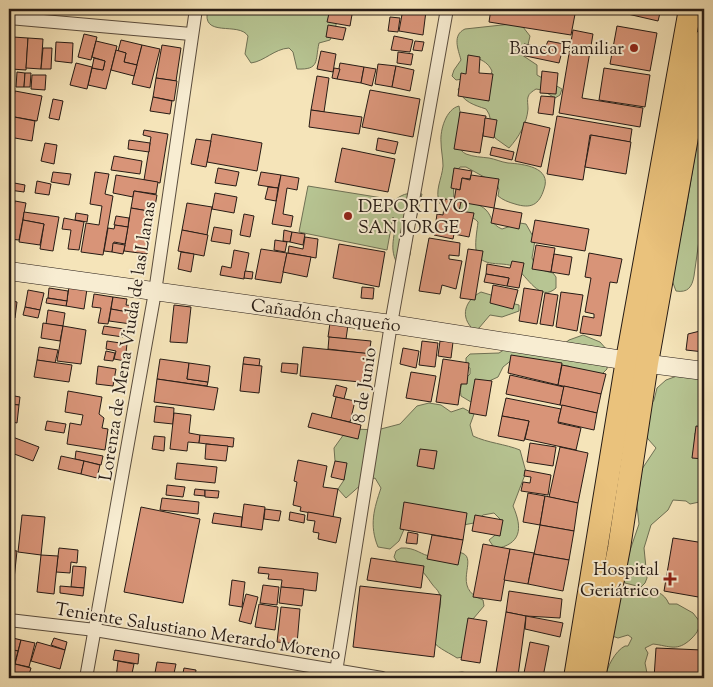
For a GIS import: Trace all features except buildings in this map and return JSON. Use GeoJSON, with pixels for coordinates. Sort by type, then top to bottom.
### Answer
{"type":"FeatureCollection","features":[{"type":"Feature","properties":{"kind":"highway"},"geometry":{"type":"LineString","coordinates":[[594,678],[604,570],[638,362],[690,9]]}},
{"type":"Feature","properties":{"kind":"highway"},"geometry":{"type":"LineString","coordinates":[[638,362],[704,40]]}},
{"type":"Feature","properties":{"kind":"highway"},"geometry":{"type":"LineString","coordinates":[[575,678],[604,570]]}},
{"type":"Feature","properties":{"kind":"main road","name":"Cañadón chaqueño"},"geometry":{"type":"LineString","coordinates":[[9,271],[391,324],[704,371]]}},
{"type":"Feature","properties":{"kind":"street","name":"Lorenza de Mena Viuda de las Llanas"},"geometry":{"type":"LineString","coordinates":[[86,678],[155,292],[196,9]]}},
{"type":"Feature","properties":{"kind":"street","name":"8 de Junio"},"geometry":{"type":"LineString","coordinates":[[336,674],[391,324],[447,9]]}},
{"type":"Feature","properties":{"kind":"street"},"geometry":{"type":"LineString","coordinates":[[9,18],[192,34]]}},
{"type":"Feature","properties":{"kind":"street","name":"Teniente Salustiano Merardo Moreno"},"geometry":{"type":"LineString","coordinates":[[9,620],[95,630],[336,674],[382,678]]}},
{"type":"Feature","properties":{"kind":"green space"},"geometry":{"type":"Polygon","coordinates":[[[208,9],[339,9],[335,30],[330,40],[319,43],[313,66],[297,69],[293,52],[289,48],[279,50],[251,63],[245,54],[248,36],[237,30],[215,27],[210,24],[207,18],[208,9]]]}},
{"type":"Feature","properties":{"kind":"green space"},"geometry":{"type":"Polygon","coordinates":[[[511,24],[523,27],[530,36],[527,49],[522,55],[537,65],[537,75],[562,89],[560,95],[555,98],[542,90],[536,89],[530,93],[524,125],[509,148],[495,138],[486,109],[466,100],[458,89],[463,86],[488,83],[492,71],[488,65],[479,59],[463,79],[456,80],[452,76],[461,60],[457,39],[461,32],[465,29],[511,24]]]}},
{"type":"Feature","properties":{"kind":"green space"},"geometry":{"type":"Polygon","coordinates":[[[459,106],[458,146],[461,150],[469,155],[491,158],[505,163],[521,164],[540,171],[544,176],[545,182],[540,199],[537,202],[526,206],[506,201],[498,196],[497,184],[466,167],[460,167],[453,176],[454,201],[445,206],[440,204],[438,194],[443,166],[441,137],[447,116],[454,108],[459,106]]]}},
{"type":"Feature","properties":{"kind":"green space"},"geometry":{"type":"Polygon","coordinates":[[[704,119],[704,205],[694,276],[689,288],[684,291],[676,291],[670,275],[684,221],[701,120],[704,119]]]}},
{"type":"Feature","properties":{"kind":"green space","name":"DEPORTIVO SAN JORGE"},"geometry":{"type":"Polygon","coordinates":[[[308,186],[395,200],[408,194],[422,194],[413,230],[410,255],[404,265],[397,263],[394,256],[395,228],[393,217],[387,250],[299,232],[308,186]]]}},
{"type":"Feature","properties":{"kind":"green space"},"geometry":{"type":"Polygon","coordinates":[[[464,200],[476,203],[484,208],[495,225],[502,229],[520,223],[526,224],[535,240],[532,258],[535,264],[545,271],[553,273],[556,277],[556,288],[550,292],[539,290],[516,268],[480,259],[476,247],[478,222],[457,207],[464,200]]]}},
{"type":"Feature","properties":{"kind":"green space"},"geometry":{"type":"Polygon","coordinates":[[[481,292],[499,300],[519,305],[519,311],[502,317],[490,315],[479,328],[474,330],[469,325],[465,314],[471,299],[481,292]]]}},
{"type":"Feature","properties":{"kind":"green space"},"geometry":{"type":"Polygon","coordinates":[[[583,335],[600,342],[608,351],[607,369],[602,374],[568,366],[513,359],[503,367],[498,377],[487,382],[476,403],[461,396],[462,383],[470,374],[470,368],[466,365],[466,358],[470,354],[499,353],[516,342],[559,348],[569,340],[583,335]]]}},
{"type":"Feature","properties":{"kind":"green space"},"geometry":{"type":"Polygon","coordinates":[[[677,376],[696,377],[704,382],[704,430],[699,429],[695,433],[693,453],[704,455],[704,501],[690,504],[686,501],[673,500],[668,510],[651,525],[644,548],[647,578],[641,587],[625,583],[623,571],[639,524],[637,506],[642,469],[656,448],[648,439],[643,428],[644,416],[654,400],[657,388],[666,380],[677,376]]]}},
{"type":"Feature","properties":{"kind":"green space"},"geometry":{"type":"Polygon","coordinates":[[[429,403],[441,405],[451,412],[463,408],[474,414],[470,425],[473,436],[520,450],[526,472],[513,506],[519,528],[515,539],[504,547],[495,549],[489,540],[499,532],[500,519],[494,513],[483,515],[474,523],[463,525],[408,520],[399,541],[390,549],[378,547],[373,524],[376,503],[381,488],[375,478],[363,483],[346,498],[338,489],[344,480],[344,467],[335,461],[334,448],[344,434],[355,429],[377,430],[400,424],[417,406],[429,403]]]}},
{"type":"Feature","properties":{"kind":"green space"},"geometry":{"type":"Polygon","coordinates":[[[401,548],[411,549],[428,556],[458,552],[466,556],[468,561],[466,581],[468,588],[473,595],[483,600],[484,606],[473,619],[463,657],[457,658],[436,645],[433,637],[441,599],[439,593],[425,574],[418,568],[397,562],[394,557],[396,551],[401,548]]]}},
{"type":"Feature","properties":{"kind":"green space"},"geometry":{"type":"Polygon","coordinates":[[[644,588],[662,594],[669,604],[677,604],[693,613],[700,622],[698,629],[691,639],[682,646],[673,647],[653,644],[645,648],[648,653],[645,663],[648,678],[605,678],[615,655],[621,648],[628,646],[632,638],[628,635],[618,638],[612,636],[616,598],[627,591],[644,588]]]}},
{"type":"Feature","properties":{"kind":"green space"},"geometry":{"type":"Polygon","coordinates":[[[462,672],[484,676],[496,673],[521,678],[443,678],[462,672]]]}},
{"type":"Feature","properties":{"kind":"place","name":"Banco Familiar"},"geometry":{"type":"Point","coordinates":[634,48]}},
{"type":"Feature","properties":{"kind":"place","name":"DEPORTIVO SAN JORGE"},"geometry":{"type":"Point","coordinates":[348,216]}},
{"type":"Feature","properties":{"kind":"place","name":"Hospital Geriátrico"},"geometry":{"type":"Point","coordinates":[670,579]}}]}
